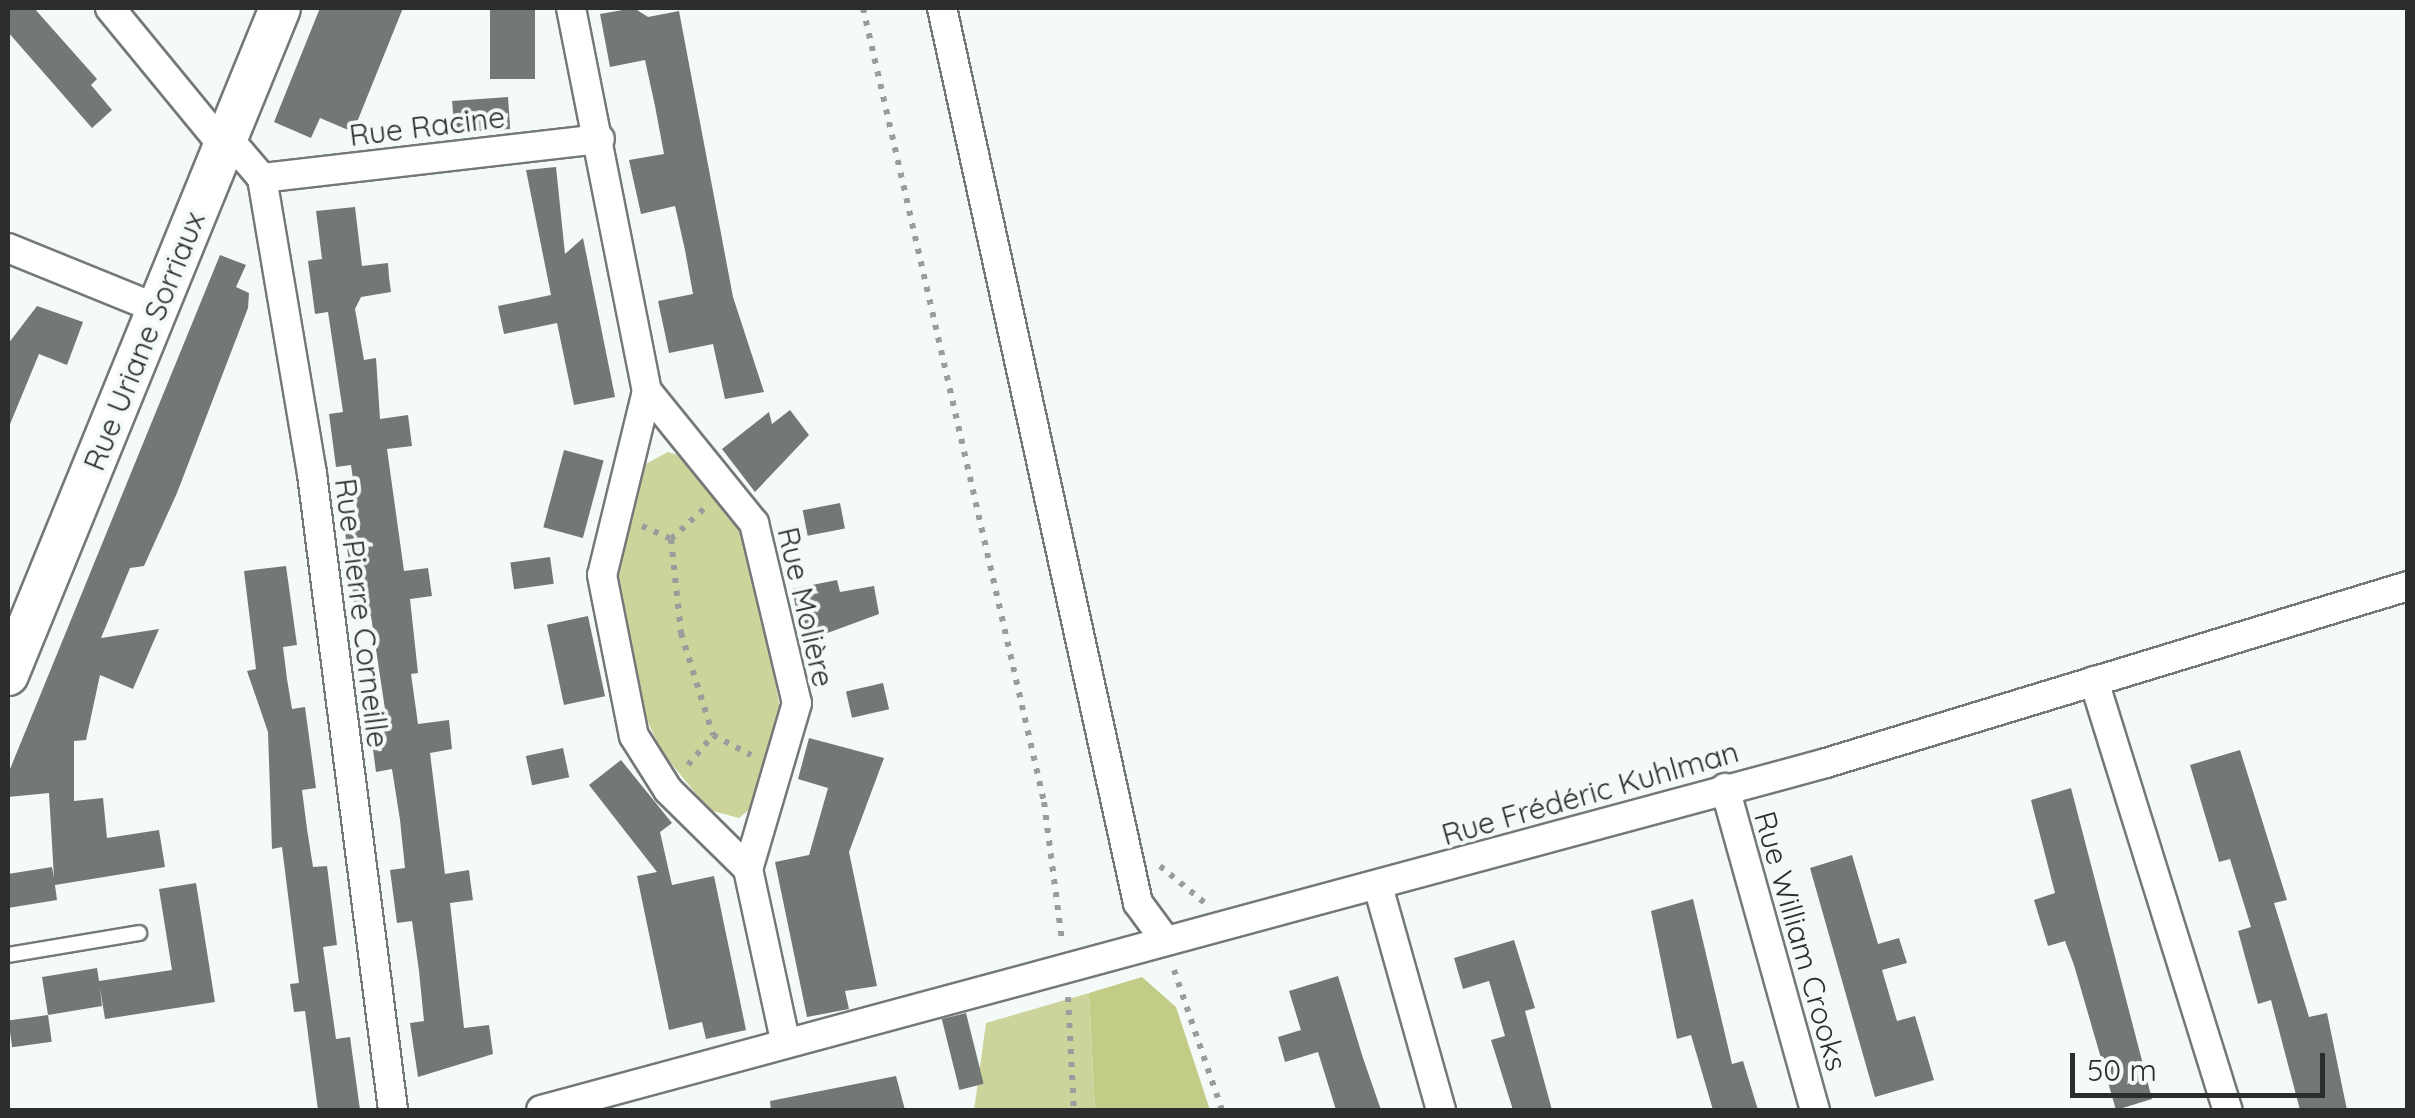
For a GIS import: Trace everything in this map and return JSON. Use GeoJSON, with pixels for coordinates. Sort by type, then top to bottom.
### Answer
{"type":"FeatureCollection","features":[{"type":"Feature","properties":{"kind":"street"},"geometry":{"type":"LineString","coordinates":[[110,8],[262,178]]}},
{"type":"Feature","properties":{"kind":"street","name":"Rue Uriane Sorriaux"},"geometry":{"type":"LineString","coordinates":[[8,675],[280,8]]}},
{"type":"Feature","properties":{"kind":"street","name":"Rue Molière"},"geometry":{"type":"LineString","coordinates":[[571,8],[648,391],[614,513],[602,575],[634,736],[668,790],[748,869]]}},
{"type":"Feature","properties":{"kind":"street"},"geometry":{"type":"LineString","coordinates":[[942,8],[1138,903],[1163,937]]}},
{"type":"Feature","properties":{"kind":"street","name":"Rue Racine"},"geometry":{"type":"LineString","coordinates":[[262,178],[600,139]]}},
{"type":"Feature","properties":{"kind":"street","name":"Rue Pierre Corneille"},"geometry":{"type":"LineString","coordinates":[[262,178],[312,474],[392,1110]]}},
{"type":"Feature","properties":{"kind":"street"},"geometry":{"type":"LineString","coordinates":[[8,248],[156,308]]}},
{"type":"Feature","properties":{"kind":"street","name":"Rue Molière"},"geometry":{"type":"LineString","coordinates":[[648,391],[754,523],[797,703],[748,869],[785,1040]]}},
{"type":"Feature","properties":{"kind":"street","name":"Rue Frédéric Kuhlman"},"geometry":{"type":"LineString","coordinates":[[542,1110],[785,1040],[1067,976],[1163,937],[1378,886],[2094,681],[2408,586]]}},
{"type":"Feature","properties":{"kind":"street"},"geometry":{"type":"LineString","coordinates":[[2094,681],[2228,1110]]}},
{"type":"Feature","properties":{"kind":"street","name":"Rue William Crooks"},"geometry":{"type":"LineString","coordinates":[[1725,788],[1815,1110]]}},
{"type":"Feature","properties":{"kind":"street"},"geometry":{"type":"LineString","coordinates":[[1378,886],[1442,1110]]}},
{"type":"Feature","properties":{"kind":"lane"},"geometry":{"type":"LineString","coordinates":[[8,955],[139,934]]}},
{"type":"Feature","properties":{"kind":"path"},"geometry":{"type":"LineString","coordinates":[[862,8],[1044,802],[1067,976],[1074,1110]]}},
{"type":"Feature","properties":{"kind":"path"},"geometry":{"type":"LineString","coordinates":[[723,481],[671,539],[681,632],[713,736],[778,762]]}},
{"type":"Feature","properties":{"kind":"path"},"geometry":{"type":"LineString","coordinates":[[614,513],[671,539]]}},
{"type":"Feature","properties":{"kind":"path"},"geometry":{"type":"LineString","coordinates":[[1163,937],[1222,1110]]}},
{"type":"Feature","properties":{"kind":"green space"},"geometry":{"type":"Polygon","coordinates":[[[668,452],[684,457],[745,532],[780,707],[756,804],[739,818],[709,810],[662,752],[644,714],[611,557],[642,466],[668,452]]]}},
{"type":"Feature","properties":{"kind":"green space"},"geometry":{"type":"Polygon","coordinates":[[[1142,977],[1176,1007],[1210,1110],[1095,1110],[1089,993],[1142,977]]]}},
{"type":"Feature","properties":{"kind":"green space"},"geometry":{"type":"Polygon","coordinates":[[[1089,993],[1095,1110],[974,1110],[986,1023],[1089,993]]]}},
{"type":"Feature","properties":{"kind":"building"},"geometry":{"type":"Polygon","coordinates":[[[8,8],[34,8],[97,79],[91,85],[112,110],[92,128],[8,32],[8,8]]]}},
{"type":"Feature","properties":{"kind":"building"},"geometry":{"type":"Polygon","coordinates":[[[320,8],[403,8],[353,132],[320,118],[311,138],[274,122],[320,8]]]}},
{"type":"Feature","properties":{"kind":"building"},"geometry":{"type":"Polygon","coordinates":[[[490,8],[535,8],[535,79],[490,79],[490,8]]]}},
{"type":"Feature","properties":{"kind":"building"},"geometry":{"type":"Polygon","coordinates":[[[634,8],[648,17],[679,11],[733,297],[764,392],[725,399],[713,344],[669,353],[658,301],[693,294],[685,250],[675,206],[641,214],[629,160],[664,154],[655,106],[645,60],[610,67],[600,14],[634,8]]]}},
{"type":"Feature","properties":{"kind":"building"},"geometry":{"type":"Polygon","coordinates":[[[508,97],[510,129],[454,133],[452,101],[508,97]]]}},
{"type":"Feature","properties":{"kind":"building"},"geometry":{"type":"Polygon","coordinates":[[[556,167],[565,254],[583,238],[615,397],[574,405],[557,323],[504,334],[498,306],[551,295],[526,170],[556,167]]]}},
{"type":"Feature","properties":{"kind":"building"},"geometry":{"type":"Polygon","coordinates":[[[355,207],[362,266],[388,263],[391,292],[361,297],[355,309],[364,360],[376,358],[380,419],[408,415],[412,446],[387,449],[404,571],[428,568],[432,596],[410,599],[418,673],[411,674],[418,724],[449,720],[452,749],[430,753],[445,874],[469,870],[473,900],[450,903],[464,1028],[489,1025],[493,1054],[418,1077],[410,1023],[424,1021],[419,971],[412,921],[397,923],[390,870],[405,868],[400,820],[392,769],[376,772],[369,719],[386,716],[371,616],[356,618],[345,532],[360,530],[351,465],[336,467],[329,414],[343,412],[328,312],[315,314],[308,261],[322,259],[316,211],[355,207]]]}},
{"type":"Feature","properties":{"kind":"building"},"geometry":{"type":"Polygon","coordinates":[[[220,255],[246,265],[236,287],[249,293],[248,308],[177,493],[144,566],[130,568],[101,638],[159,629],[133,689],[100,675],[86,740],[74,741],[74,801],[103,798],[107,838],[159,830],[165,867],[55,885],[57,900],[8,908],[8,874],[52,867],[54,878],[49,793],[8,797],[8,774],[220,255]]]}},
{"type":"Feature","properties":{"kind":"building"},"geometry":{"type":"Polygon","coordinates":[[[37,306],[83,322],[67,365],[39,354],[8,429],[8,344],[37,306]]]}},
{"type":"Feature","properties":{"kind":"building"},"geometry":{"type":"Polygon","coordinates":[[[790,410],[809,435],[755,492],[722,449],[769,412],[772,424],[790,410]]]}},
{"type":"Feature","properties":{"kind":"building"},"geometry":{"type":"Polygon","coordinates":[[[564,450],[604,461],[583,538],[543,527],[564,450]]]}},
{"type":"Feature","properties":{"kind":"building"},"geometry":{"type":"Polygon","coordinates":[[[840,503],[845,529],[808,536],[803,510],[840,503]]]}},
{"type":"Feature","properties":{"kind":"building"},"geometry":{"type":"Polygon","coordinates":[[[550,557],[554,584],[514,589],[510,563],[550,557]]]}},
{"type":"Feature","properties":{"kind":"building"},"geometry":{"type":"Polygon","coordinates":[[[286,566],[297,645],[283,647],[287,679],[292,709],[305,707],[316,788],[302,790],[307,829],[313,867],[327,866],[337,945],[323,947],[336,1039],[350,1037],[360,1110],[318,1110],[305,1011],[294,1012],[290,984],[299,983],[282,847],[272,849],[268,732],[247,671],[256,669],[244,571],[286,566]]]}},
{"type":"Feature","properties":{"kind":"building"},"geometry":{"type":"Polygon","coordinates":[[[837,580],[840,592],[874,586],[879,614],[803,642],[792,589],[837,580]]]}},
{"type":"Feature","properties":{"kind":"building"},"geometry":{"type":"Polygon","coordinates":[[[588,616],[605,696],[564,705],[547,625],[588,616]]]}},
{"type":"Feature","properties":{"kind":"building"},"geometry":{"type":"Polygon","coordinates":[[[883,683],[889,709],[852,718],[846,692],[883,683]]]}},
{"type":"Feature","properties":{"kind":"building"},"geometry":{"type":"Polygon","coordinates":[[[809,738],[884,758],[849,852],[877,986],[845,991],[849,1009],[807,1017],[775,862],[809,855],[828,788],[798,779],[809,738]]]}},
{"type":"Feature","properties":{"kind":"building"},"geometry":{"type":"Polygon","coordinates":[[[563,748],[569,777],[532,785],[526,756],[563,748]]]}},
{"type":"Feature","properties":{"kind":"building"},"geometry":{"type":"Polygon","coordinates":[[[2240,750],[2287,900],[2274,903],[2309,1017],[2327,1013],[2347,1110],[2300,1110],[2271,1000],[2258,1004],[2238,931],[2251,927],[2230,859],[2219,862],[2190,765],[2240,750]]]}},
{"type":"Feature","properties":{"kind":"building"},"geometry":{"type":"Polygon","coordinates":[[[621,760],[672,823],[660,832],[672,885],[714,876],[746,1030],[706,1039],[702,1022],[669,1030],[637,876],[657,872],[589,785],[621,760]]]}},
{"type":"Feature","properties":{"kind":"building"},"geometry":{"type":"Polygon","coordinates":[[[2071,788],[2152,1099],[2116,1110],[2065,941],[2048,946],[2034,900],[2055,893],[2031,800],[2071,788]]]}},
{"type":"Feature","properties":{"kind":"building"},"geometry":{"type":"Polygon","coordinates":[[[1852,855],[1878,944],[1899,938],[1907,963],[1882,970],[1897,1021],[1915,1016],[1934,1080],[1875,1097],[1810,868],[1852,855]]]}},
{"type":"Feature","properties":{"kind":"building"},"geometry":{"type":"Polygon","coordinates":[[[196,883],[215,1002],[105,1019],[100,988],[102,1006],[48,1015],[42,977],[97,968],[99,981],[172,970],[159,889],[196,883]]]}},
{"type":"Feature","properties":{"kind":"building"},"geometry":{"type":"Polygon","coordinates":[[[1693,899],[1732,1064],[1743,1061],[1758,1110],[1713,1110],[1691,1035],[1677,1039],[1651,911],[1693,899]]]}},
{"type":"Feature","properties":{"kind":"building"},"geometry":{"type":"Polygon","coordinates":[[[1514,940],[1535,1008],[1525,1011],[1552,1110],[1513,1110],[1491,1040],[1505,1036],[1489,981],[1463,989],[1454,958],[1514,940]]]}},
{"type":"Feature","properties":{"kind":"building"},"geometry":{"type":"Polygon","coordinates":[[[1338,976],[1381,1110],[1336,1110],[1318,1052],[1285,1062],[1278,1037],[1301,1030],[1289,991],[1338,976]]]}},
{"type":"Feature","properties":{"kind":"building"},"geometry":{"type":"Polygon","coordinates":[[[966,1013],[984,1084],[959,1090],[942,1019],[966,1013]]]}},
{"type":"Feature","properties":{"kind":"building"},"geometry":{"type":"Polygon","coordinates":[[[48,1015],[52,1042],[12,1047],[8,1021],[48,1015]]]}},
{"type":"Feature","properties":{"kind":"building"},"geometry":{"type":"Polygon","coordinates":[[[896,1076],[905,1110],[771,1110],[770,1101],[896,1076]]]}}]}
